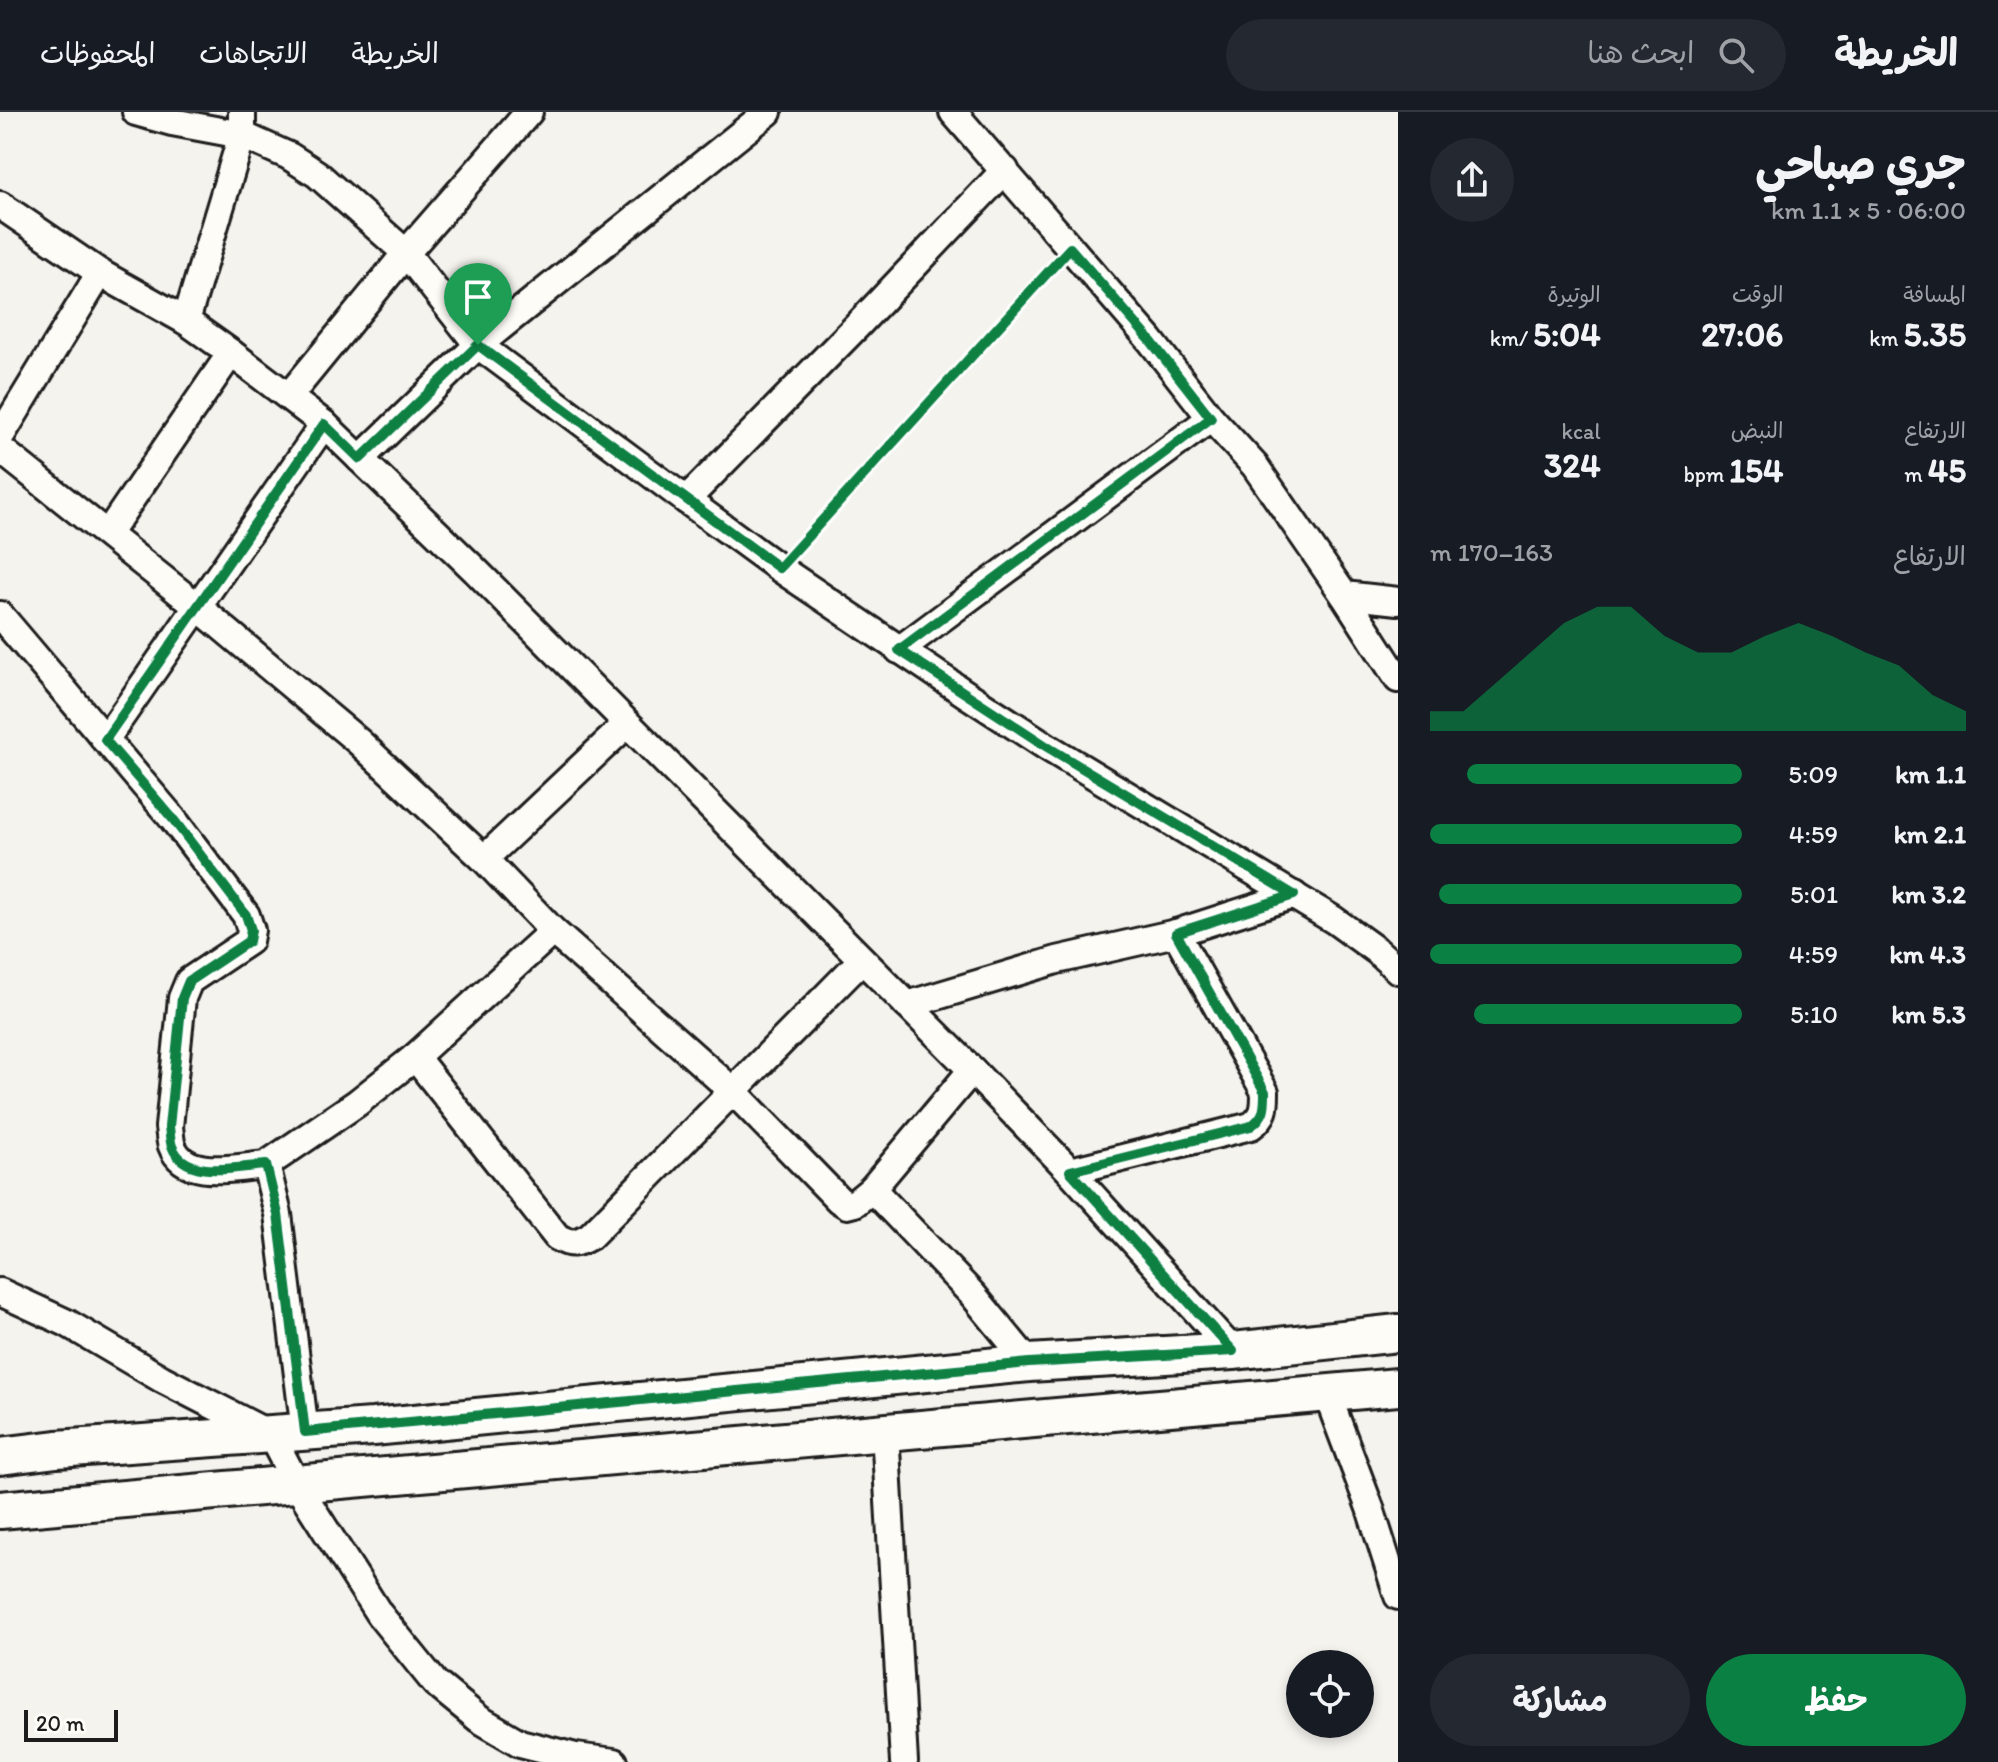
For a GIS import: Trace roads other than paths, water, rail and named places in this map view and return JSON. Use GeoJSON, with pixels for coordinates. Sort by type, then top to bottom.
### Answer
{"type":"FeatureCollection","features":[{"type":"Feature","properties":{"kind":"street"},"geometry":{"type":"LineString","coordinates":[[136,112],[172,122],[242,124],[317,174],[406,253],[478,345],[686,500],[899,650],[1049,748],[1294,895],[1377,951],[1398,970]]}},
{"type":"Feature","properties":{"kind":"street"},"geometry":{"type":"LineString","coordinates":[[289,396],[406,253],[529,112]]}},
{"type":"Feature","properties":{"kind":"street"},"geometry":{"type":"LineString","coordinates":[[360,459],[478,345],[768,112]]}},
{"type":"Feature","properties":{"kind":"street"},"geometry":{"type":"LineString","coordinates":[[953,112],[1255,466],[1398,679]]}},
{"type":"Feature","properties":{"kind":"street"},"geometry":{"type":"LineString","coordinates":[[186,321],[242,124]]}},
{"type":"Feature","properties":{"kind":"street"},"geometry":{"type":"LineString","coordinates":[[686,500],[1005,170]]}},
{"type":"Feature","properties":{"kind":"street"},"geometry":{"type":"LineString","coordinates":[[0,205],[100,273],[186,321],[324,424],[474,569],[972,1070],[1070,1171],[1233,1351]]}},
{"type":"Feature","properties":{"kind":"street"},"geometry":{"type":"LineString","coordinates":[[0,437],[100,273]]}},
{"type":"Feature","properties":{"kind":"street"},"geometry":{"type":"LineString","coordinates":[[108,533],[231,353]]}},
{"type":"Feature","properties":{"kind":"street"},"geometry":{"type":"LineString","coordinates":[[899,650],[1211,418]]}},
{"type":"Feature","properties":{"kind":"street"},"geometry":{"type":"LineString","coordinates":[[105,740],[324,424]]}},
{"type":"Feature","properties":{"kind":"street"},"geometry":{"type":"LineString","coordinates":[[4,464],[108,533],[359,742],[484,859],[553,931],[734,1092],[839,1200],[847,1205],[855,1203],[872,1189],[972,1070]]}},
{"type":"Feature","properties":{"kind":"street"},"geometry":{"type":"LineString","coordinates":[[1344,595],[1398,601]]}},
{"type":"Feature","properties":{"kind":"street"},"geometry":{"type":"LineString","coordinates":[[0,615],[173,819],[246,915],[251,930],[249,941],[189,981],[182,998],[169,1127],[172,1147],[182,1160],[197,1169],[266,1165],[357,1103],[415,1057],[553,931]]}},
{"type":"Feature","properties":{"kind":"street"},"geometry":{"type":"LineString","coordinates":[[484,859],[627,724]]}},
{"type":"Feature","properties":{"kind":"street"},"geometry":{"type":"LineString","coordinates":[[907,1005],[1057,960],[1176,933],[1294,895]]}},
{"type":"Feature","properties":{"kind":"street"},"geometry":{"type":"LineString","coordinates":[[1070,1171],[1251,1126],[1260,1120],[1265,1111],[1265,1092],[1176,933]]}},
{"type":"Feature","properties":{"kind":"street"},"geometry":{"type":"LineString","coordinates":[[415,1057],[557,1237],[569,1244],[576,1244],[590,1236],[862,960]]}},
{"type":"Feature","properties":{"kind":"street"},"geometry":{"type":"LineString","coordinates":[[266,1165],[278,1214],[288,1434],[297,1485],[379,1614],[435,1683],[479,1719],[520,1743],[576,1757],[614,1762]]}},
{"type":"Feature","properties":{"kind":"street"},"geometry":{"type":"LineString","coordinates":[[872,1189],[973,1295],[1029,1363]]}},
{"type":"Feature","properties":{"kind":"street"},"geometry":{"type":"LineString","coordinates":[[0,1292],[67,1323],[162,1379],[288,1434]]}},
{"type":"Feature","properties":{"kind":"street"},"geometry":{"type":"LineString","coordinates":[[0,1456],[57,1449],[288,1434],[1029,1363],[1233,1351],[1398,1333]]}},
{"type":"Feature","properties":{"kind":"street"},"geometry":{"type":"LineString","coordinates":[[985,1369],[990,1422]]}},
{"type":"Feature","properties":{"kind":"street"},"geometry":{"type":"LineString","coordinates":[[0,1510],[1398,1387]]}},
{"type":"Feature","properties":{"kind":"street"},"geometry":{"type":"LineString","coordinates":[[1327,1394],[1370,1508],[1398,1596]]}},
{"type":"Feature","properties":{"kind":"street"},"geometry":{"type":"LineString","coordinates":[[885,1431],[904,1762]]}}]}
